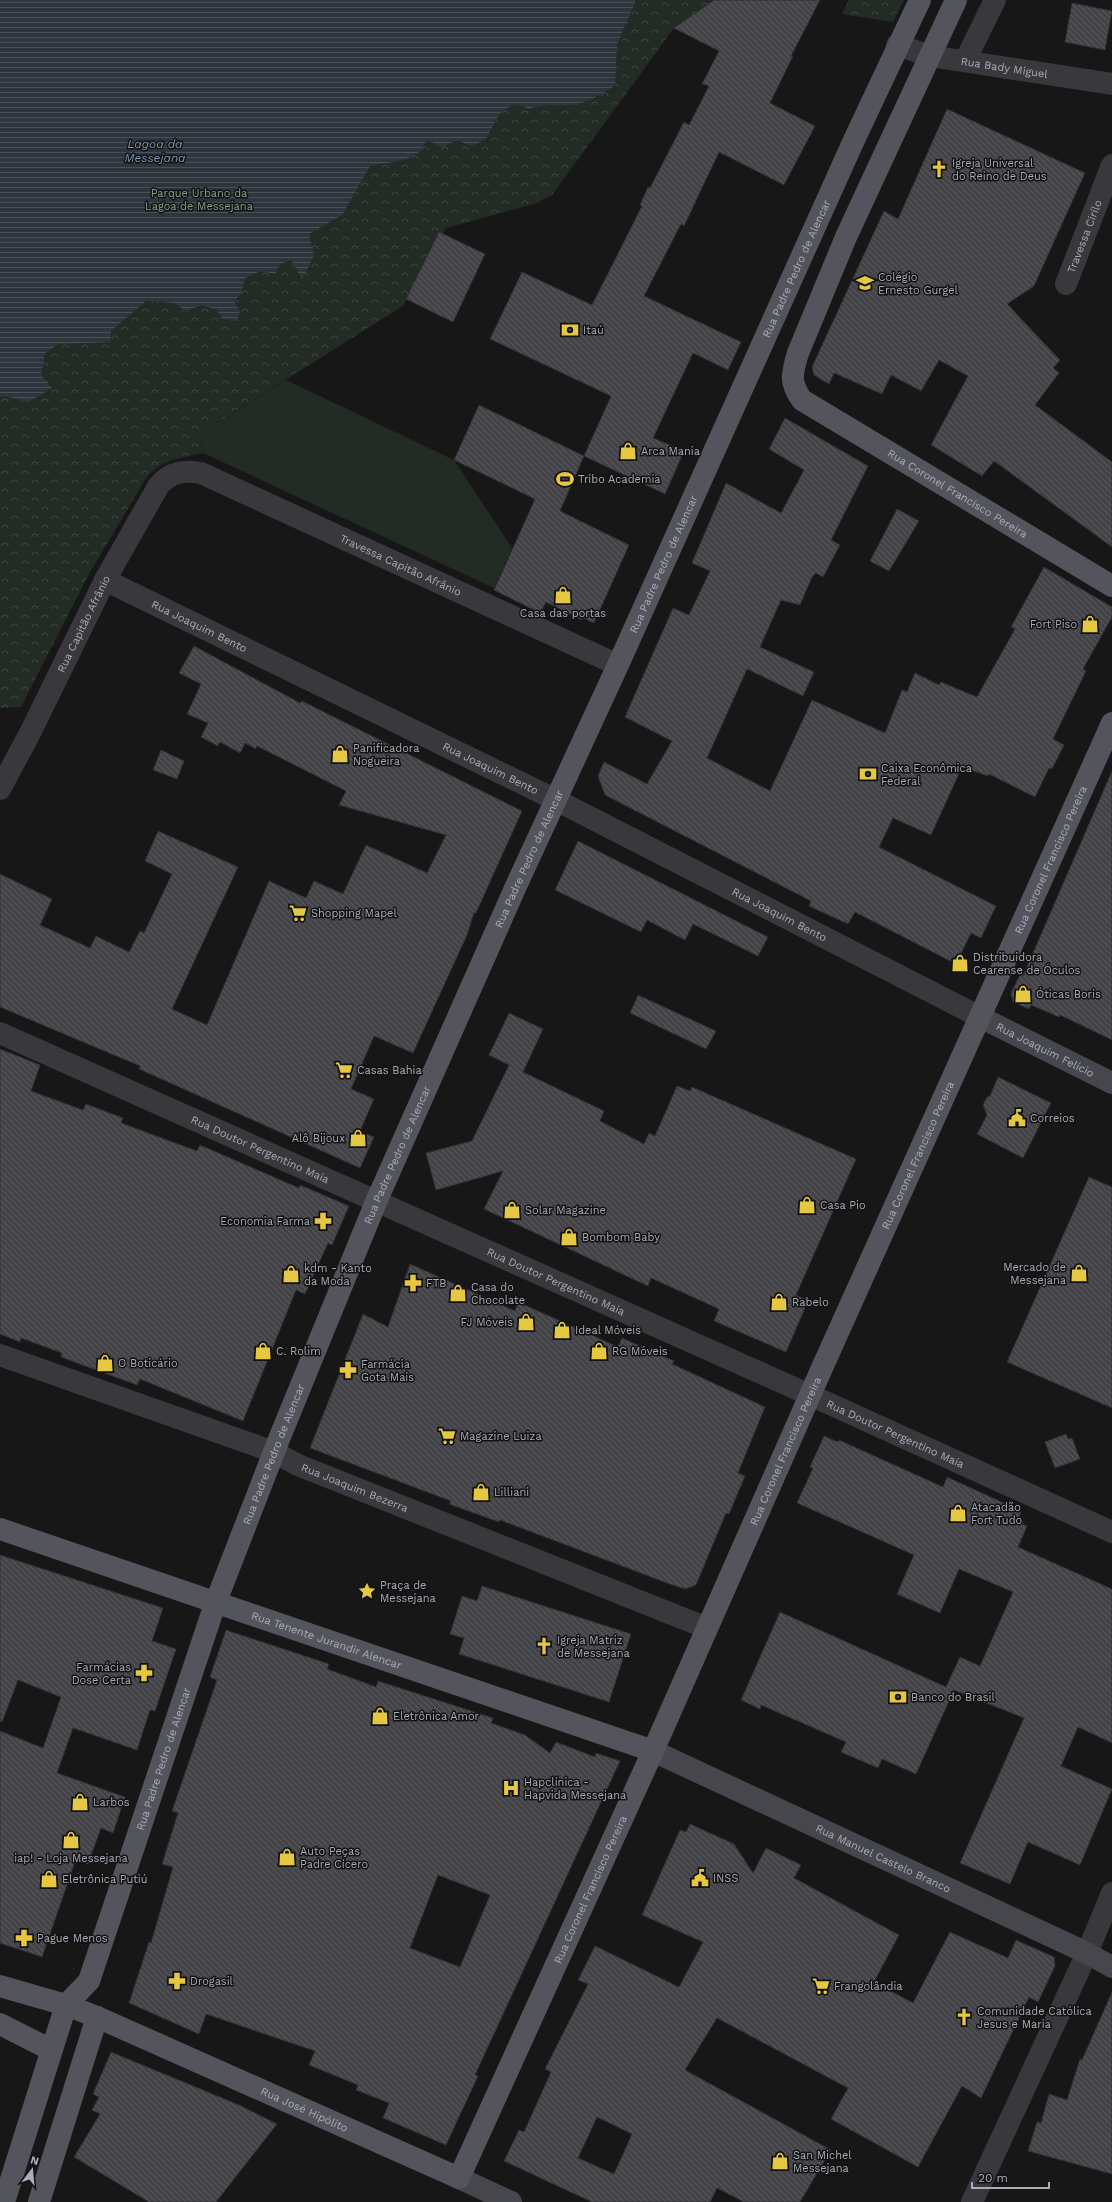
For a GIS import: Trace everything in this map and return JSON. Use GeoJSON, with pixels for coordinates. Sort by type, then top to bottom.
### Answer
{"type":"FeatureCollection","features":[{"type":"Feature","properties":{"kind":"main road","name":"Rua Padre Pedro de Alencar"},"geometry":{"type":"LineString","coordinates":[[4,2202],[66,2006],[89,1981],[216,1604],[274,1452],[376,1202],[505,910],[618,665],[897,45],[920,0]]}},
{"type":"Feature","properties":{"kind":"main road"},"geometry":{"type":"LineString","coordinates":[[930,56],[956,0]]}},
{"type":"Feature","properties":{"kind":"main road","name":"Rua Coronel Francisco Pereira"},"geometry":{"type":"LineString","coordinates":[[930,56],[846,237],[798,353],[792,380],[793,387],[802,400],[1112,586]]}},
{"type":"Feature","properties":{"kind":"main road","name":"Rua Coronel Francisco Pereira"},"geometry":{"type":"LineString","coordinates":[[459,2178],[653,1752],[810,1394],[1112,723]]}},
{"type":"Feature","properties":{"kind":"main road","name":"Rua Tenente Jurandir Alencar"},"geometry":{"type":"LineString","coordinates":[[0,1530],[653,1752]]}},
{"type":"Feature","properties":{"kind":"main road","name":"Rua José Hipólito"},"geometry":{"type":"LineString","coordinates":[[0,1986],[97,2017],[459,2178]]}},
{"type":"Feature","properties":{"kind":"main road"},"geometry":{"type":"LineString","coordinates":[[39,2202],[97,2017]]}},
{"type":"Feature","properties":{"kind":"main road"},"geometry":{"type":"LineString","coordinates":[[0,2024],[51,2050]]}},
{"type":"Feature","properties":{"kind":"street"},"geometry":{"type":"LineString","coordinates":[[965,61],[995,0]]}},
{"type":"Feature","properties":{"kind":"street","name":"Rua Bady Miguel"},"geometry":{"type":"LineString","coordinates":[[897,45],[930,56],[1112,84]]}},
{"type":"Feature","properties":{"kind":"street","name":"Travessa Cirílo"},"geometry":{"type":"LineString","coordinates":[[1066,284],[1112,165]]}},
{"type":"Feature","properties":{"kind":"street","name":"Travessa Capitão Afrânio"},"geometry":{"type":"LineString","coordinates":[[182,471],[201,473],[618,665]]}},
{"type":"Feature","properties":{"kind":"street","name":"Rua Capitão Afrânio"},"geometry":{"type":"LineString","coordinates":[[0,789],[30,733],[105,580],[160,485],[167,476],[182,471]]}},
{"type":"Feature","properties":{"kind":"street","name":"Rua Joaquim Bento"},"geometry":{"type":"LineString","coordinates":[[105,580],[556,800],[980,1017]]}},
{"type":"Feature","properties":{"kind":"street","name":"Rua Joaquim Felício"},"geometry":{"type":"LineString","coordinates":[[980,1017],[1112,1083]]}},
{"type":"Feature","properties":{"kind":"street","name":"Rua Doutor Pergentino Maia"},"geometry":{"type":"LineString","coordinates":[[0,1033],[376,1202],[810,1394],[1112,1532]]}},
{"type":"Feature","properties":{"kind":"street","name":"Rua Joaquim Bezerra"},"geometry":{"type":"LineString","coordinates":[[0,1354],[274,1452],[306,1468],[707,1628]]}},
{"type":"Feature","properties":{"kind":"street","name":"Rua Manuel Castelo Branco"},"geometry":{"type":"LineString","coordinates":[[653,1752],[1087,1953],[1112,1967]]}},
{"type":"Feature","properties":{"kind":"street"},"geometry":{"type":"LineString","coordinates":[[972,2202],[1087,1953],[1112,1893]]}},
{"type":"Feature","properties":{"kind":"street","name":"Rua José Hipólito"},"geometry":{"type":"LineString","coordinates":[[459,2178],[511,2202]]}},
{"type":"Feature","properties":{"kind":"green space","name":"Lagoa da Messejana"},"geometry":{"type":"Polygon","coordinates":[[[0,0],[714,0],[674,28],[552,195],[537,203],[446,228],[403,306],[204,431],[200,442],[203,453],[172,460],[152,471],[146,478],[88,576],[21,707],[0,708],[0,0]]]}},
{"type":"Feature","properties":{"kind":"green space"},"geometry":{"type":"Polygon","coordinates":[[[849,0],[904,0],[893,22],[842,14],[849,0]]]}},
{"type":"Feature","properties":{"kind":"green space"},"geometry":{"type":"Polygon","coordinates":[[[286,380],[454,460],[512,548],[494,588],[203,453],[200,442],[204,431],[286,380]]]}},
{"type":"Feature","properties":{"kind":"water","name":"Lagoa da Messejana"},"geometry":{"type":"Polygon","coordinates":[[[0,0],[636,0],[617,44],[615,86],[590,100],[581,103],[541,106],[529,109],[515,103],[500,113],[485,140],[471,146],[457,140],[442,147],[427,140],[419,152],[405,160],[370,166],[342,215],[309,234],[314,256],[302,279],[291,260],[280,264],[275,274],[261,271],[245,278],[241,294],[234,301],[240,311],[237,321],[222,319],[217,310],[202,305],[185,311],[175,303],[146,301],[111,331],[111,342],[59,344],[45,353],[41,375],[52,388],[28,402],[5,396],[0,397],[0,0]]]}},
{"type":"Feature","properties":{"kind":"building"},"geometry":{"type":"Polygon","coordinates":[[[714,0],[820,0],[791,56],[793,56],[770,103],[815,126],[784,185],[719,152],[684,226],[681,224],[644,296],[741,342],[728,370],[693,353],[653,438],[684,451],[665,494],[584,456],[611,396],[490,339],[522,272],[592,305],[642,206],[640,205],[648,187],[650,188],[684,122],[689,125],[709,86],[702,84],[719,51],[674,28],[714,0]]]}},
{"type":"Feature","properties":{"kind":"building"},"geometry":{"type":"Polygon","coordinates":[[[1072,3],[1112,11],[1105,50],[1065,42],[1072,3]]]}},
{"type":"Feature","properties":{"kind":"building"},"geometry":{"type":"Polygon","coordinates":[[[947,109],[1085,173],[1034,286],[1007,304],[1060,360],[1053,368],[1059,373],[1035,405],[1112,462],[1112,547],[994,461],[982,476],[931,445],[968,376],[939,360],[921,391],[891,375],[882,394],[834,373],[829,384],[814,375],[812,367],[884,211],[898,219],[947,109]]]}},
{"type":"Feature","properties":{"kind":"building"},"geometry":{"type":"Polygon","coordinates":[[[439,232],[485,254],[453,322],[406,299],[439,232]]]}},
{"type":"Feature","properties":{"kind":"building"},"geometry":{"type":"Polygon","coordinates":[[[479,405],[584,456],[560,511],[629,545],[594,623],[583,618],[582,620],[546,602],[540,613],[494,590],[535,499],[454,460],[479,405]]]}},
{"type":"Feature","properties":{"kind":"building"},"geometry":{"type":"Polygon","coordinates":[[[785,418],[868,466],[831,540],[840,545],[823,577],[816,573],[812,577],[800,605],[781,600],[760,647],[814,672],[803,696],[747,669],[707,758],[770,791],[812,700],[885,733],[902,690],[907,692],[915,673],[939,685],[941,682],[977,697],[1015,629],[1011,627],[1044,567],[1112,607],[1112,617],[1083,669],[1086,671],[1053,739],[1064,745],[1052,769],[1049,768],[1035,797],[989,774],[988,776],[962,767],[931,835],[893,818],[879,847],[996,906],[981,938],[971,933],[956,964],[855,912],[848,924],[809,906],[811,901],[605,795],[598,776],[604,762],[647,784],[672,741],[625,717],[673,608],[689,615],[710,571],[692,563],[726,483],[781,513],[804,470],[769,449],[785,418]]]}},
{"type":"Feature","properties":{"kind":"building"},"geometry":{"type":"Polygon","coordinates":[[[897,509],[919,521],[889,571],[870,561],[897,509]]]}},
{"type":"Feature","properties":{"kind":"building"},"geometry":{"type":"Polygon","coordinates":[[[194,646],[300,703],[302,701],[522,811],[476,913],[474,913],[467,935],[413,1053],[374,1036],[351,1089],[374,1099],[360,1131],[374,1137],[360,1168],[139,1069],[140,1066],[0,1007],[0,874],[52,899],[40,925],[90,948],[96,936],[129,952],[140,931],[144,933],[172,874],[145,861],[158,831],[238,867],[172,1009],[207,1025],[269,881],[306,898],[314,881],[343,894],[366,845],[427,873],[446,835],[339,805],[346,791],[257,746],[256,749],[245,743],[240,753],[220,742],[218,746],[201,737],[208,723],[187,714],[201,684],[179,673],[194,646]]]}},
{"type":"Feature","properties":{"kind":"building"},"geometry":{"type":"Polygon","coordinates":[[[161,750],[184,761],[177,779],[153,770],[161,750]]]}},
{"type":"Feature","properties":{"kind":"building"},"geometry":{"type":"Polygon","coordinates":[[[1112,771],[1112,1040],[1060,1015],[1059,1017],[1031,1005],[1029,1009],[1013,1002],[1011,993],[1020,975],[1023,976],[1112,771]]]}},
{"type":"Feature","properties":{"kind":"building"},"geometry":{"type":"Polygon","coordinates":[[[578,841],[768,937],[758,956],[693,924],[685,940],[647,920],[641,932],[555,890],[578,841]]]}},
{"type":"Feature","properties":{"kind":"building"},"geometry":{"type":"Polygon","coordinates":[[[638,995],[716,1031],[706,1049],[630,1013],[638,995]]]}},
{"type":"Feature","properties":{"kind":"building"},"geometry":{"type":"Polygon","coordinates":[[[509,1013],[543,1029],[523,1072],[604,1111],[600,1121],[644,1144],[649,1133],[655,1136],[677,1086],[690,1091],[692,1087],[856,1159],[796,1295],[808,1301],[786,1352],[714,1321],[719,1309],[651,1278],[648,1286],[484,1209],[503,1171],[436,1190],[426,1153],[472,1141],[509,1065],[489,1055],[509,1013]]]}},
{"type":"Feature","properties":{"kind":"building"},"geometry":{"type":"Polygon","coordinates":[[[0,1049],[40,1065],[31,1091],[83,1110],[86,1104],[123,1118],[121,1123],[197,1151],[200,1145],[299,1188],[300,1185],[349,1206],[332,1245],[328,1243],[305,1294],[296,1290],[243,1421],[140,1379],[137,1385],[61,1357],[62,1353],[21,1338],[20,1342],[0,1334],[0,1049]]]}},
{"type":"Feature","properties":{"kind":"building"},"geometry":{"type":"Polygon","coordinates":[[[998,1077],[1051,1103],[1023,1158],[977,1134],[987,1115],[983,1105],[987,1097],[990,1096],[998,1077]]]}},
{"type":"Feature","properties":{"kind":"building","name":"Mercado de Messejana"},"geometry":{"type":"Polygon","coordinates":[[[1089,1177],[1112,1187],[1112,1408],[1007,1362],[1089,1177]]]}},
{"type":"Feature","properties":{"kind":"building"},"geometry":{"type":"Polygon","coordinates":[[[410,1264],[515,1311],[518,1302],[618,1347],[622,1338],[674,1361],[672,1364],[765,1407],[738,1473],[745,1476],[729,1514],[726,1513],[696,1585],[685,1589],[667,1583],[500,1520],[499,1522],[449,1504],[451,1501],[310,1448],[363,1314],[388,1327],[410,1264]]]}},
{"type":"Feature","properties":{"kind":"building"},"geometry":{"type":"Polygon","coordinates":[[[1066,1434],[1068,1439],[1072,1438],[1080,1459],[1055,1468],[1045,1442],[1066,1434]]]}},
{"type":"Feature","properties":{"kind":"building"},"geometry":{"type":"Polygon","coordinates":[[[824,1436],[838,1442],[839,1440],[943,1487],[947,1477],[1021,1511],[1018,1522],[1027,1526],[1018,1547],[1112,1589],[1112,1743],[1078,1727],[1061,1766],[1112,1789],[1080,1865],[1028,1842],[1010,1884],[960,1863],[1024,1718],[954,1690],[916,1774],[882,1759],[878,1768],[841,1752],[846,1742],[761,1705],[760,1709],[741,1700],[780,1612],[946,1687],[960,1657],[980,1666],[1013,1592],[959,1569],[940,1613],[897,1594],[914,1555],[797,1503],[813,1468],[810,1467],[824,1436]]]}},
{"type":"Feature","properties":{"kind":"building"},"geometry":{"type":"Polygon","coordinates":[[[0,1555],[163,1608],[152,1641],[176,1649],[155,1711],[150,1710],[137,1750],[73,1728],[57,1773],[125,1797],[113,1833],[101,1828],[88,1864],[76,1859],[42,1957],[0,1943],[0,1731],[43,1748],[61,1697],[18,1680],[2,1722],[0,1721],[0,1555]]]}},
{"type":"Feature","properties":{"kind":"building","name":"Igreja Matriz de Messejana"},"geometry":{"type":"Polygon","coordinates":[[[482,1586],[631,1634],[609,1702],[459,1654],[464,1638],[450,1634],[462,1596],[477,1601],[482,1586]]]}},
{"type":"Feature","properties":{"kind":"building"},"geometry":{"type":"Polygon","coordinates":[[[226,1630],[329,1664],[327,1669],[376,1687],[378,1681],[493,1718],[491,1723],[525,1735],[550,1753],[556,1742],[595,1757],[596,1753],[620,1761],[475,2075],[478,2076],[446,2145],[383,2118],[389,2103],[356,2090],[358,2085],[309,2065],[315,2051],[206,2014],[199,2034],[129,2003],[149,1942],[151,1943],[173,1867],[162,1864],[178,1813],[172,1811],[217,1680],[210,1677],[226,1630]],[[438,1875],[410,1948],[460,1967],[490,1895],[438,1875]]]}},
{"type":"Feature","properties":{"kind":"building"},"geometry":{"type":"Polygon","coordinates":[[[690,1824],[734,1844],[753,1873],[766,1848],[801,1865],[794,1878],[899,1935],[874,1982],[913,2003],[950,1932],[1008,1958],[1016,1940],[1054,1957],[1055,1966],[1038,2002],[1029,1997],[981,2098],[962,2086],[918,2167],[831,2119],[848,2088],[717,2018],[685,2070],[831,2150],[800,2202],[744,2202],[717,2188],[710,2202],[592,2202],[504,2161],[519,2130],[524,2132],[551,2072],[545,2069],[588,1984],[578,1980],[595,1946],[679,1987],[703,1942],[642,1915],[680,1830],[686,1832],[690,1824]],[[597,2117],[578,2158],[614,2174],[632,2134],[597,2117]]]}},
{"type":"Feature","properties":{"kind":"building"},"geometry":{"type":"Polygon","coordinates":[[[1112,1992],[1112,2174],[1028,2151],[1037,2122],[1041,2123],[1049,2094],[1067,2100],[1080,2059],[1082,2060],[1112,1992]]]}},
{"type":"Feature","properties":{"kind":"building"},"geometry":{"type":"Polygon","coordinates":[[[111,2052],[239,2105],[277,2124],[216,2202],[149,2202],[74,2157],[100,2114],[92,2110],[99,2097],[93,2094],[111,2052]]]}},
{"type":"Feature","properties":{"kind":"place","name":"Igreja Universal do Reino de Deus"},"geometry":{"type":"Point","coordinates":[939,169]}},
{"type":"Feature","properties":{"kind":"place","name":"Colégio Ernesto Gurgel"},"geometry":{"type":"Point","coordinates":[865,283]}},
{"type":"Feature","properties":{"kind":"place","name":"Itaú"},"geometry":{"type":"Point","coordinates":[570,330]}},
{"type":"Feature","properties":{"kind":"place","name":"Arca Mania"},"geometry":{"type":"Point","coordinates":[628,451]}},
{"type":"Feature","properties":{"kind":"place","name":"Tribo Academia"},"geometry":{"type":"Point","coordinates":[565,479]}},
{"type":"Feature","properties":{"kind":"place","name":"Casa das portas"},"geometry":{"type":"Point","coordinates":[563,595]}},
{"type":"Feature","properties":{"kind":"place","name":"Fort Piso"},"geometry":{"type":"Point","coordinates":[1090,624]}},
{"type":"Feature","properties":{"kind":"place","name":"Panificadora Nogueira"},"geometry":{"type":"Point","coordinates":[340,754]}},
{"type":"Feature","properties":{"kind":"place","name":"Caixa Econômica Federal"},"geometry":{"type":"Point","coordinates":[868,774]}},
{"type":"Feature","properties":{"kind":"place","name":"Shopping Mapel"},"geometry":{"type":"Point","coordinates":[298,913]}},
{"type":"Feature","properties":{"kind":"place","name":"Distribuidora Cearense de Óculos"},"geometry":{"type":"Point","coordinates":[960,963]}},
{"type":"Feature","properties":{"kind":"place","name":"Óticas Boris"},"geometry":{"type":"Point","coordinates":[1023,994]}},
{"type":"Feature","properties":{"kind":"place","name":"Casas Bahia"},"geometry":{"type":"Point","coordinates":[344,1070]}},
{"type":"Feature","properties":{"kind":"place","name":"Correios"},"geometry":{"type":"Point","coordinates":[1017,1118]}},
{"type":"Feature","properties":{"kind":"place","name":"Alô Bijoux"},"geometry":{"type":"Point","coordinates":[358,1138]}},
{"type":"Feature","properties":{"kind":"place","name":"Casa Pio"},"geometry":{"type":"Point","coordinates":[807,1205]}},
{"type":"Feature","properties":{"kind":"place","name":"Solar Magazine"},"geometry":{"type":"Point","coordinates":[512,1210]}},
{"type":"Feature","properties":{"kind":"place","name":"Economia Farma"},"geometry":{"type":"Point","coordinates":[323,1221]}},
{"type":"Feature","properties":{"kind":"place","name":"Bombom Baby"},"geometry":{"type":"Point","coordinates":[569,1237]}},
{"type":"Feature","properties":{"kind":"place","name":"Mercado de Messejana"},"geometry":{"type":"Point","coordinates":[1079,1273]}},
{"type":"Feature","properties":{"kind":"place","name":"kdm - Kanto da Moda"},"geometry":{"type":"Point","coordinates":[291,1274]}},
{"type":"Feature","properties":{"kind":"place","name":"FTB"},"geometry":{"type":"Point","coordinates":[413,1283]}},
{"type":"Feature","properties":{"kind":"place","name":"Casa do Chocolate"},"geometry":{"type":"Point","coordinates":[458,1293]}},
{"type":"Feature","properties":{"kind":"place","name":"Rabelo"},"geometry":{"type":"Point","coordinates":[779,1302]}},
{"type":"Feature","properties":{"kind":"place","name":"FJ Móveis"},"geometry":{"type":"Point","coordinates":[526,1322]}},
{"type":"Feature","properties":{"kind":"place","name":"Ideal Móveis"},"geometry":{"type":"Point","coordinates":[562,1330]}},
{"type":"Feature","properties":{"kind":"place","name":"C. Rolim"},"geometry":{"type":"Point","coordinates":[263,1351]}},
{"type":"Feature","properties":{"kind":"place","name":"RG Móveis"},"geometry":{"type":"Point","coordinates":[599,1351]}},
{"type":"Feature","properties":{"kind":"place","name":"O Boticário"},"geometry":{"type":"Point","coordinates":[105,1363]}},
{"type":"Feature","properties":{"kind":"place","name":"Farmácia Gota Mais"},"geometry":{"type":"Point","coordinates":[348,1370]}},
{"type":"Feature","properties":{"kind":"place","name":"Magazine Luiza"},"geometry":{"type":"Point","coordinates":[447,1436]}},
{"type":"Feature","properties":{"kind":"place","name":"Lilliani"},"geometry":{"type":"Point","coordinates":[481,1492]}},
{"type":"Feature","properties":{"kind":"place","name":"Atacadão Fort Tudo"},"geometry":{"type":"Point","coordinates":[958,1513]}},
{"type":"Feature","properties":{"kind":"place","name":"Praça de Messejana"},"geometry":{"type":"Point","coordinates":[367,1591]}},
{"type":"Feature","properties":{"kind":"place","name":"Igreja Matriz de Messejana"},"geometry":{"type":"Point","coordinates":[544,1646]}},
{"type":"Feature","properties":{"kind":"place","name":"Farmácias Dose Certa"},"geometry":{"type":"Point","coordinates":[144,1673]}},
{"type":"Feature","properties":{"kind":"place","name":"Banco do Brasil"},"geometry":{"type":"Point","coordinates":[898,1697]}},
{"type":"Feature","properties":{"kind":"place","name":"Eletrônica Amor"},"geometry":{"type":"Point","coordinates":[380,1716]}},
{"type":"Feature","properties":{"kind":"place","name":"Hapclínica - Hapvida Messejana"},"geometry":{"type":"Point","coordinates":[511,1788]}},
{"type":"Feature","properties":{"kind":"place","name":"Larbos"},"geometry":{"type":"Point","coordinates":[80,1802]}},
{"type":"Feature","properties":{"kind":"place","name":"iap! - Loja Messejana"},"geometry":{"type":"Point","coordinates":[71,1840]}},
{"type":"Feature","properties":{"kind":"place","name":"Auto Peças Padre Cícero"},"geometry":{"type":"Point","coordinates":[287,1857]}},
{"type":"Feature","properties":{"kind":"place","name":"INSS"},"geometry":{"type":"Point","coordinates":[700,1878]}},
{"type":"Feature","properties":{"kind":"place","name":"Eletrônica Putiú"},"geometry":{"type":"Point","coordinates":[49,1879]}},
{"type":"Feature","properties":{"kind":"place","name":"Pague Menos"},"geometry":{"type":"Point","coordinates":[24,1938]}},
{"type":"Feature","properties":{"kind":"place","name":"Drogasil"},"geometry":{"type":"Point","coordinates":[177,1981]}},
{"type":"Feature","properties":{"kind":"place","name":"Frangolândia"},"geometry":{"type":"Point","coordinates":[821,1986]}},
{"type":"Feature","properties":{"kind":"place","name":"Comunidade Católica Jesus e Maria"},"geometry":{"type":"Point","coordinates":[964,2017]}},
{"type":"Feature","properties":{"kind":"place","name":"San Michel Messejana"},"geometry":{"type":"Point","coordinates":[780,2161]}},
{"type":"Feature","properties":{"kind":"park label","name":"Parque Urbano da Lagoa de Messejana"},"geometry":{"type":"Point","coordinates":[199,199]}}]}
